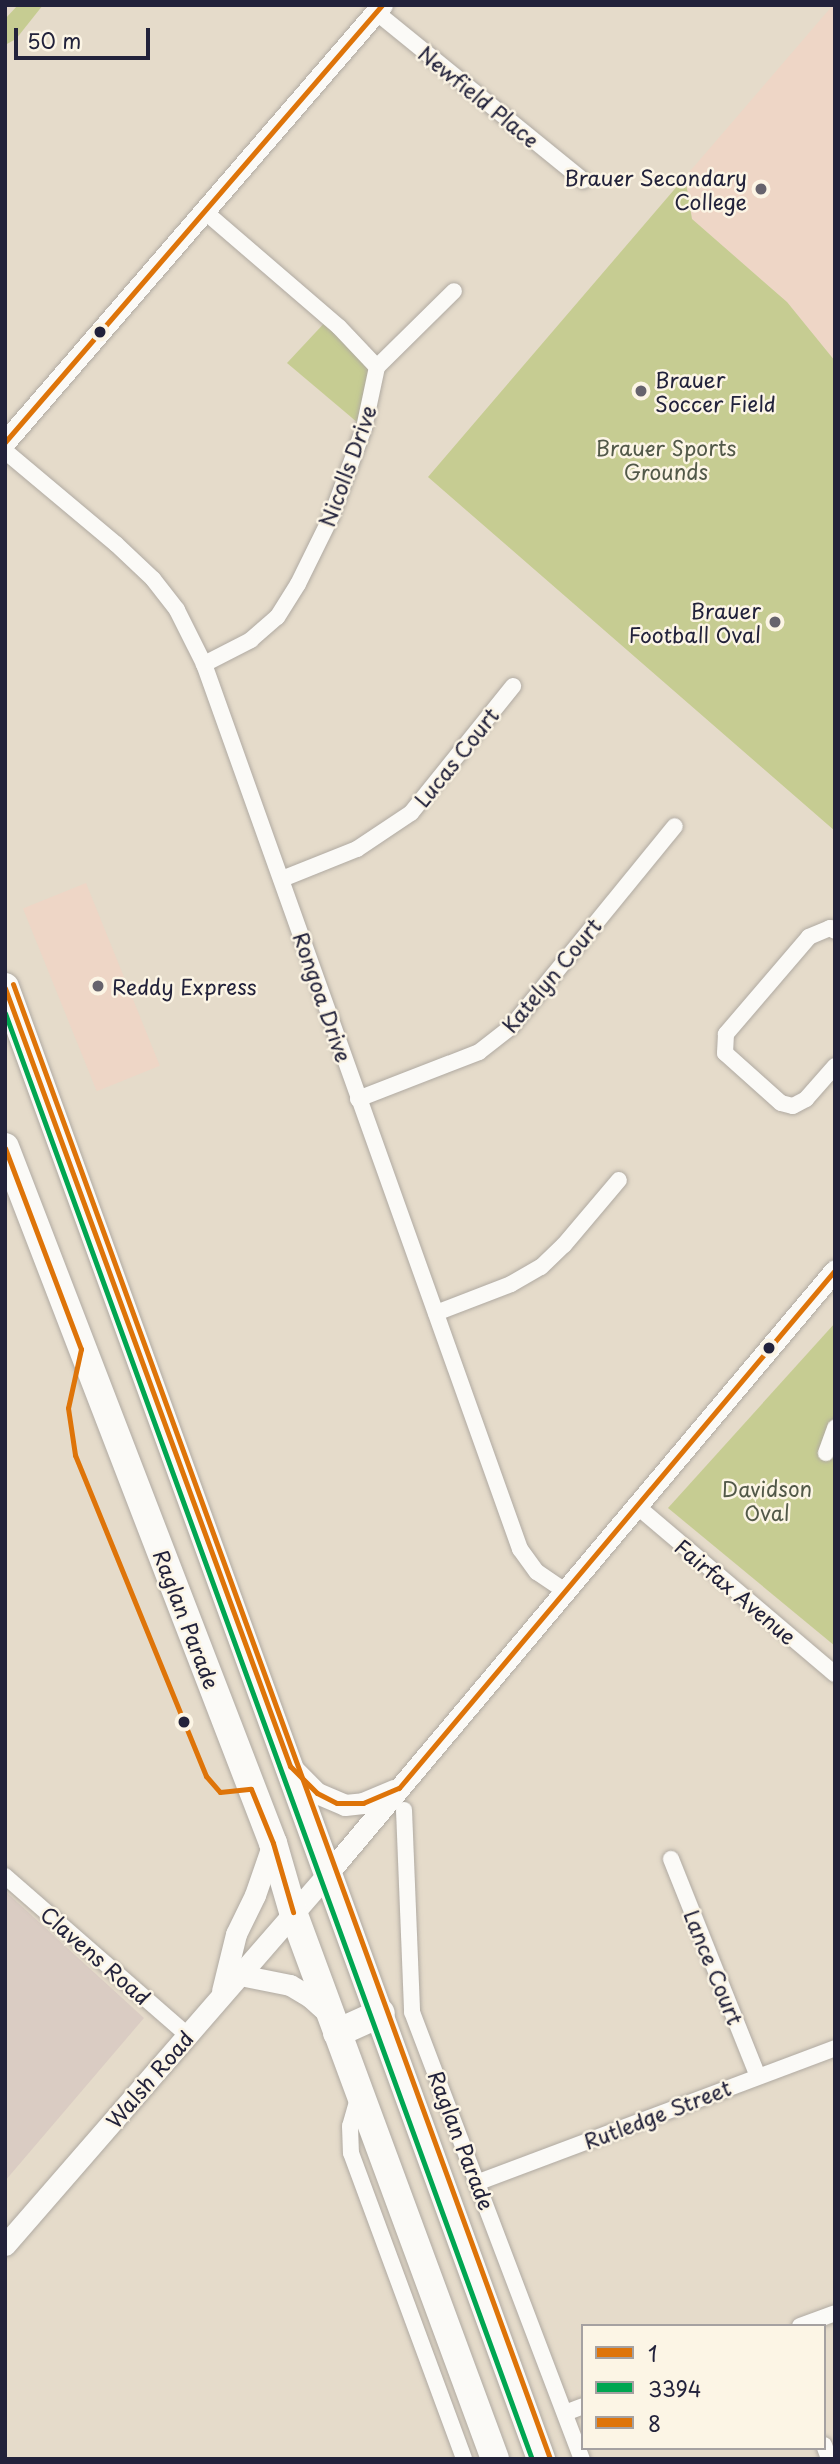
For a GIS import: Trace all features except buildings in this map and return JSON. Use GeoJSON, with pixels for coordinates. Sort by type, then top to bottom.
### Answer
{"type":"FeatureCollection","features":[{"type":"Feature","properties":{"kind":"highway","name":"Raglan Parade"},"geometry":{"type":"LineString","coordinates":[[5,987],[381,2013],[541,2459]]}},
{"type":"Feature","properties":{"kind":"highway","name":"Raglan Parade"},"geometry":{"type":"LineString","coordinates":[[5,1147],[274,1843],[293,1912],[495,2459]]}},
{"type":"Feature","properties":{"kind":"highway"},"geometry":{"type":"LineString","coordinates":[[334,2024],[381,2013]]}},
{"type":"Feature","properties":{"kind":"street","name":"Newfield Place"},"geometry":{"type":"LineString","coordinates":[[379,8],[583,180]]}},
{"type":"Feature","properties":{"kind":"street"},"geometry":{"type":"LineString","coordinates":[[5,442],[379,8]]}},
{"type":"Feature","properties":{"kind":"street"},"geometry":{"type":"LineString","coordinates":[[203,210],[339,327],[377,368],[454,291]]}},
{"type":"Feature","properties":{"kind":"street","name":"Nicolls Drive"},"geometry":{"type":"LineString","coordinates":[[204,664],[251,640],[277,617],[298,584],[331,517],[364,428],[377,368]]}},
{"type":"Feature","properties":{"kind":"street","name":"Rongoa Drive"},"geometry":{"type":"LineString","coordinates":[[5,451],[116,544],[153,579],[177,610],[204,664],[520,1549],[537,1572],[565,1591]]}},
{"type":"Feature","properties":{"kind":"street","name":"Lucas Court"},"geometry":{"type":"LineString","coordinates":[[282,879],[357,849],[411,813],[513,686]]}},
{"type":"Feature","properties":{"kind":"street","name":"Katelyn Court"},"geometry":{"type":"LineString","coordinates":[[358,1099],[479,1052],[511,1027],[675,826]]}},
{"type":"Feature","properties":{"kind":"street"},"geometry":{"type":"LineString","coordinates":[[835,931],[830,928],[809,937],[726,1034],[725,1053],[781,1103],[793,1106],[806,1099],[835,1066]]}},
{"type":"Feature","properties":{"kind":"street"},"geometry":{"type":"LineString","coordinates":[[436,1313],[511,1284],[541,1266],[564,1245],[619,1180]]}},
{"type":"Feature","properties":{"kind":"street","name":"Walsh Road"},"geometry":{"type":"LineString","coordinates":[[5,2245],[329,1872],[835,1270]]}},
{"type":"Feature","properties":{"kind":"street"},"geometry":{"type":"LineString","coordinates":[[826,1453],[835,1428]]}},
{"type":"Feature","properties":{"kind":"street","name":"Fairfax Avenue"},"geometry":{"type":"LineString","coordinates":[[638,1507],[835,1674]]}},
{"type":"Feature","properties":{"kind":"street"},"geometry":{"type":"LineString","coordinates":[[290,1766],[317,1793],[345,1805],[363,1804],[399,1788]]}},
{"type":"Feature","properties":{"kind":"street","name":"Raglan Parade"},"geometry":{"type":"LineString","coordinates":[[404,1810],[410,2001],[582,2459]]}},
{"type":"Feature","properties":{"kind":"street"},"geometry":{"type":"LineString","coordinates":[[220,1996],[236,1934],[255,1895],[274,1843]]}},
{"type":"Feature","properties":{"kind":"street","name":"Lance Court"},"geometry":{"type":"LineString","coordinates":[[671,1859],[758,2076]]}},
{"type":"Feature","properties":{"kind":"street","name":"Clavens Road"},"geometry":{"type":"LineString","coordinates":[[5,1875],[187,2035]]}},
{"type":"Feature","properties":{"kind":"street"},"geometry":{"type":"LineString","coordinates":[[240,1975],[290,1985],[310,1997],[334,2024]]}},
{"type":"Feature","properties":{"kind":"street"},"geometry":{"type":"LineString","coordinates":[[381,2013],[410,2001]]}},
{"type":"Feature","properties":{"kind":"street","name":"Rutledge Street"},"geometry":{"type":"LineString","coordinates":[[479,2182],[835,2048]]}},
{"type":"Feature","properties":{"kind":"street"},"geometry":{"type":"LineString","coordinates":[[359,2095],[350,2126],[351,2153],[464,2459]]}},
{"type":"Feature","properties":{"kind":"street"},"geometry":{"type":"LineString","coordinates":[[805,2324],[835,2313]]}},
{"type":"Feature","properties":{"kind":"street"},"geometry":{"type":"LineString","coordinates":[[565,2413],[581,2407]]}},
{"type":"Feature","properties":{"kind":"shaded area","name":"Brauer Secondary College"},"geometry":{"type":"Polygon","coordinates":[[[833,5],[835,361],[787,302],[692,219],[685,177],[833,5]]]}},
{"type":"Feature","properties":{"kind":"shaded area"},"geometry":{"type":"Polygon","coordinates":[[[86,883],[160,1066],[97,1091],[23,908],[86,883]]]}},
{"type":"Feature","properties":{"kind":"shaded area"},"geometry":{"type":"Polygon","coordinates":[[[5,1891],[144,2018],[5,2181],[5,1891]]]}},
{"type":"Feature","properties":{"kind":"green space"},"geometry":{"type":"Polygon","coordinates":[[[18,5],[43,5],[16,39],[5,45],[5,19],[18,5]]]}},
{"type":"Feature","properties":{"kind":"green space","name":"Brauer Sports Grounds"},"geometry":{"type":"Polygon","coordinates":[[[685,177],[692,219],[787,302],[835,361],[835,831],[428,477],[685,177]]]}},
{"type":"Feature","properties":{"kind":"green space"},"geometry":{"type":"Polygon","coordinates":[[[329,318],[377,367],[364,428],[287,363],[329,318]]]}},
{"type":"Feature","properties":{"kind":"green space","name":"Davidson Oval"},"geometry":{"type":"Polygon","coordinates":[[[835,1323],[835,1646],[668,1508],[835,1323]]]}},
{"type":"Feature","properties":{"kind":"transit line","name":"1"},"geometry":{"type":"LineString","coordinates":[[5,442],[382,5]]}},
{"type":"Feature","properties":{"kind":"transit line","name":"8"},"geometry":{"type":"LineString","coordinates":[[13,984],[549,2456]]}},
{"type":"Feature","properties":{"kind":"transit line","name":"1"},"geometry":{"type":"LineString","coordinates":[[5,988],[290,1766],[317,1793],[337,1803],[363,1803],[399,1788],[835,1270]]}},
{"type":"Feature","properties":{"kind":"transit line","name":"3394"},"geometry":{"type":"LineString","coordinates":[[5,1013],[532,2459]]}},
{"type":"Feature","properties":{"kind":"transit line","name":"1"},"geometry":{"type":"LineString","coordinates":[[5,1148],[81,1349],[68,1408],[75,1455],[206,1776],[220,1792],[251,1789],[273,1843],[293,1912]]}},
{"type":"Feature","properties":{"kind":"place","name":"Brauer Secondary College"},"geometry":{"type":"Point","coordinates":[761,189]}},
{"type":"Feature","properties":{"kind":"place","name":"Brauer Soccer Field"},"geometry":{"type":"Point","coordinates":[641,391]}},
{"type":"Feature","properties":{"kind":"place","name":"Brauer Football Oval"},"geometry":{"type":"Point","coordinates":[775,622]}},
{"type":"Feature","properties":{"kind":"place","name":"Reddy Express"},"geometry":{"type":"Point","coordinates":[98,986]}}]}
